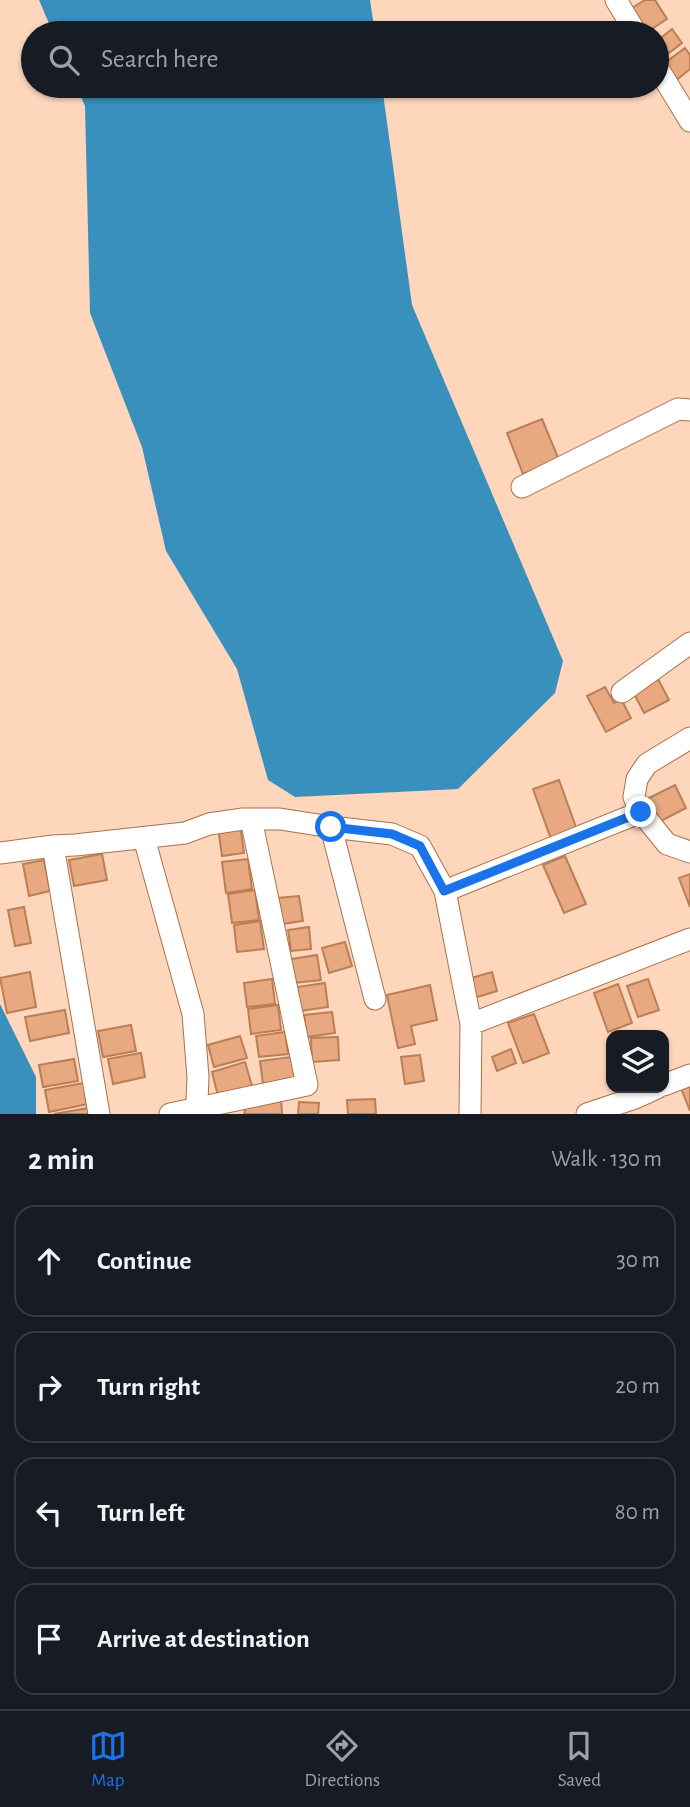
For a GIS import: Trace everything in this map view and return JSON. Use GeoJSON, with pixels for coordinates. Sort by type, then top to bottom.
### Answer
{"type":"FeatureCollection","features":[{"type":"Feature","properties":{"kind":"street"},"geometry":{"type":"LineString","coordinates":[[615,0],[628,21]]}},
{"type":"Feature","properties":{"kind":"street"},"geometry":{"type":"LineString","coordinates":[[669,87],[690,121]]}},
{"type":"Feature","properties":{"kind":"street"},"geometry":{"type":"LineString","coordinates":[[522,487],[678,409],[690,410]]}},
{"type":"Feature","properties":{"kind":"street"},"geometry":{"type":"LineString","coordinates":[[622,692],[690,643]]}},
{"type":"Feature","properties":{"kind":"street"},"geometry":{"type":"LineString","coordinates":[[690,738],[647,764],[637,779],[634,797],[641,812],[667,844],[690,852]]}},
{"type":"Feature","properties":{"kind":"street"},"geometry":{"type":"LineString","coordinates":[[444,891],[641,812]]}},
{"type":"Feature","properties":{"kind":"street"},"geometry":{"type":"LineString","coordinates":[[170,1114],[307,1085],[251,819]]}},
{"type":"Feature","properties":{"kind":"street"},"geometry":{"type":"LineString","coordinates":[[0,853],[185,833],[209,824],[251,819],[280,819],[392,834],[420,846],[444,891],[471,1024],[470,1114]]}},
{"type":"Feature","properties":{"kind":"street"},"geometry":{"type":"LineString","coordinates":[[331,827],[375,999]]}},
{"type":"Feature","properties":{"kind":"street"},"geometry":{"type":"LineString","coordinates":[[144,838],[193,1014],[198,1108]]}},
{"type":"Feature","properties":{"kind":"street"},"geometry":{"type":"LineString","coordinates":[[53,846],[99,1114]]}},
{"type":"Feature","properties":{"kind":"street"},"geometry":{"type":"LineString","coordinates":[[471,1024],[690,939]]}},
{"type":"Feature","properties":{"kind":"street"},"geometry":{"type":"LineString","coordinates":[[669,1083],[690,1075]]}},
{"type":"Feature","properties":{"kind":"street"},"geometry":{"type":"LineString","coordinates":[[587,1114],[638,1106],[652,1093]]}},
{"type":"Feature","properties":{"kind":"water"},"geometry":{"type":"Polygon","coordinates":[[[39,0],[370,0],[373,21],[48,21],[39,0]]]}},
{"type":"Feature","properties":{"kind":"water"},"geometry":{"type":"Polygon","coordinates":[[[81,98],[384,98],[412,305],[563,661],[555,693],[458,789],[295,797],[268,780],[237,669],[166,551],[142,447],[90,313],[85,106],[81,98]]]}},
{"type":"Feature","properties":{"kind":"water"},"geometry":{"type":"Polygon","coordinates":[[[0,1004],[36,1077],[36,1114],[0,1114],[0,1004]]]}},
{"type":"Feature","properties":{"kind":"building"},"geometry":{"type":"Polygon","coordinates":[[[645,0],[655,0],[667,19],[640,21],[632,8],[645,0]]]}},
{"type":"Feature","properties":{"kind":"building"},"geometry":{"type":"Polygon","coordinates":[[[672,29],[682,43],[669,53],[669,31],[672,29]]]}},
{"type":"Feature","properties":{"kind":"building"},"geometry":{"type":"Polygon","coordinates":[[[685,48],[690,55],[690,69],[674,82],[669,76],[669,60],[685,48]]]}},
{"type":"Feature","properties":{"kind":"building"},"geometry":{"type":"Polygon","coordinates":[[[542,419],[559,460],[523,474],[507,433],[542,419]]]}},
{"type":"Feature","properties":{"kind":"building"},"geometry":{"type":"Polygon","coordinates":[[[656,675],[669,700],[644,713],[631,688],[656,675]]]}},
{"type":"Feature","properties":{"kind":"building"},"geometry":{"type":"Polygon","coordinates":[[[605,687],[614,703],[621,699],[631,718],[606,732],[587,696],[605,687]]]}},
{"type":"Feature","properties":{"kind":"building"},"geometry":{"type":"Polygon","coordinates":[[[559,780],[577,830],[551,839],[533,789],[559,780]]]}},
{"type":"Feature","properties":{"kind":"building"},"geometry":{"type":"Polygon","coordinates":[[[675,785],[686,808],[659,822],[647,799],[675,785]]]}},
{"type":"Feature","properties":{"kind":"building"},"geometry":{"type":"Polygon","coordinates":[[[240,824],[244,853],[222,856],[218,827],[240,824]]]}},
{"type":"Feature","properties":{"kind":"building"},"geometry":{"type":"Polygon","coordinates":[[[102,854],[107,880],[74,886],[69,860],[102,854]]]}},
{"type":"Feature","properties":{"kind":"building"},"geometry":{"type":"Polygon","coordinates":[[[565,856],[586,904],[564,913],[543,865],[565,856]]]}},
{"type":"Feature","properties":{"kind":"building"},"geometry":{"type":"Polygon","coordinates":[[[248,859],[252,889],[226,893],[222,862],[248,859]]]}},
{"type":"Feature","properties":{"kind":"building"},"geometry":{"type":"Polygon","coordinates":[[[44,860],[50,891],[29,896],[23,864],[44,860]]]}},
{"type":"Feature","properties":{"kind":"building"},"geometry":{"type":"Polygon","coordinates":[[[690,874],[690,907],[679,878],[690,874]]]}},
{"type":"Feature","properties":{"kind":"building"},"geometry":{"type":"Polygon","coordinates":[[[255,890],[259,920],[232,923],[228,894],[255,890]]]}},
{"type":"Feature","properties":{"kind":"building"},"geometry":{"type":"Polygon","coordinates":[[[299,896],[303,921],[282,924],[278,898],[299,896]]]}},
{"type":"Feature","properties":{"kind":"building"},"geometry":{"type":"Polygon","coordinates":[[[24,907],[31,943],[15,946],[8,910],[24,907]]]}},
{"type":"Feature","properties":{"kind":"building"},"geometry":{"type":"Polygon","coordinates":[[[260,921],[264,949],[237,952],[234,925],[260,921]]]}},
{"type":"Feature","properties":{"kind":"building"},"geometry":{"type":"Polygon","coordinates":[[[309,927],[311,949],[291,951],[288,930],[309,927]]]}},
{"type":"Feature","properties":{"kind":"building"},"geometry":{"type":"Polygon","coordinates":[[[345,942],[352,966],[329,973],[322,948],[345,942]]]}},
{"type":"Feature","properties":{"kind":"building"},"geometry":{"type":"Polygon","coordinates":[[[317,955],[321,980],[294,983],[291,959],[317,955]]]}},
{"type":"Feature","properties":{"kind":"building"},"geometry":{"type":"Polygon","coordinates":[[[30,972],[36,1007],[7,1013],[0,978],[30,972]]]}},
{"type":"Feature","properties":{"kind":"building"},"geometry":{"type":"Polygon","coordinates":[[[492,972],[497,991],[474,998],[468,979],[492,972]]]}},
{"type":"Feature","properties":{"kind":"building"},"geometry":{"type":"Polygon","coordinates":[[[272,979],[275,1004],[247,1007],[244,983],[272,979]]]}},
{"type":"Feature","properties":{"kind":"building"},"geometry":{"type":"Polygon","coordinates":[[[648,979],[659,1010],[638,1017],[627,986],[648,979]]]}},
{"type":"Feature","properties":{"kind":"building"},"geometry":{"type":"Polygon","coordinates":[[[325,983],[328,1007],[300,1011],[297,987],[325,983]]]}},
{"type":"Feature","properties":{"kind":"building"},"geometry":{"type":"Polygon","coordinates":[[[618,984],[632,1023],[607,1030],[594,993],[618,984]]]}},
{"type":"Feature","properties":{"kind":"building"},"geometry":{"type":"Polygon","coordinates":[[[430,985],[437,1020],[411,1026],[415,1044],[398,1048],[387,995],[430,985]]]}},
{"type":"Feature","properties":{"kind":"building"},"geometry":{"type":"Polygon","coordinates":[[[278,1005],[281,1030],[251,1034],[248,1009],[278,1005]]]}},
{"type":"Feature","properties":{"kind":"building"},"geometry":{"type":"Polygon","coordinates":[[[65,1010],[69,1033],[30,1041],[25,1017],[65,1010]]]}},
{"type":"Feature","properties":{"kind":"building"},"geometry":{"type":"Polygon","coordinates":[[[332,1012],[335,1033],[307,1037],[304,1015],[332,1012]]]}},
{"type":"Feature","properties":{"kind":"building"},"geometry":{"type":"Polygon","coordinates":[[[534,1014],[549,1053],[523,1063],[508,1023],[534,1014]]]}},
{"type":"Feature","properties":{"kind":"building"},"geometry":{"type":"Polygon","coordinates":[[[131,1025],[136,1051],[103,1057],[98,1031],[131,1025]]]}},
{"type":"Feature","properties":{"kind":"building"},"geometry":{"type":"Polygon","coordinates":[[[285,1032],[288,1054],[259,1057],[256,1036],[285,1032]]]}},
{"type":"Feature","properties":{"kind":"building"},"geometry":{"type":"Polygon","coordinates":[[[240,1036],[247,1058],[214,1067],[208,1045],[240,1036]]]}},
{"type":"Feature","properties":{"kind":"building"},"geometry":{"type":"Polygon","coordinates":[[[338,1037],[339,1060],[312,1062],[311,1038],[338,1037]]]}},
{"type":"Feature","properties":{"kind":"building"},"geometry":{"type":"Polygon","coordinates":[[[511,1049],[516,1063],[497,1071],[492,1057],[511,1049]]]}},
{"type":"Feature","properties":{"kind":"building"},"geometry":{"type":"Polygon","coordinates":[[[141,1053],[145,1077],[113,1084],[108,1059],[141,1053]]]}},
{"type":"Feature","properties":{"kind":"building"},"geometry":{"type":"Polygon","coordinates":[[[420,1055],[424,1081],[405,1084],[401,1057],[420,1055]]]}},
{"type":"Feature","properties":{"kind":"building"},"geometry":{"type":"Polygon","coordinates":[[[291,1057],[295,1080],[263,1084],[260,1061],[291,1057]]]}},
{"type":"Feature","properties":{"kind":"building"},"geometry":{"type":"Polygon","coordinates":[[[74,1059],[78,1081],[43,1087],[39,1065],[74,1059]]]}},
{"type":"Feature","properties":{"kind":"building"},"geometry":{"type":"Polygon","coordinates":[[[245,1062],[252,1086],[218,1096],[212,1072],[245,1062]]]}},
{"type":"Feature","properties":{"kind":"building"},"geometry":{"type":"Polygon","coordinates":[[[84,1083],[88,1104],[49,1112],[45,1090],[84,1083]]]}},
{"type":"Feature","properties":{"kind":"building"},"geometry":{"type":"Polygon","coordinates":[[[690,1085],[690,1111],[681,1088],[690,1085]]]}},
{"type":"Feature","properties":{"kind":"building"},"geometry":{"type":"Polygon","coordinates":[[[281,1098],[282,1114],[244,1114],[247,1100],[281,1098]]]}},
{"type":"Feature","properties":{"kind":"building"},"geometry":{"type":"Polygon","coordinates":[[[375,1099],[376,1114],[348,1114],[347,1100],[375,1099]]]}},
{"type":"Feature","properties":{"kind":"building"},"geometry":{"type":"Polygon","coordinates":[[[299,1102],[319,1103],[318,1114],[298,1114],[299,1102]]]}},
{"type":"Feature","properties":{"kind":"building"},"geometry":{"type":"Polygon","coordinates":[[[88,1108],[89,1114],[54,1114],[88,1108]]]}},
{"type":"Feature","properties":{"kind":"route"},"geometry":{"type":"LineString","coordinates":[[331,827],[392,834],[420,846],[444,891],[641,812]]}}]}
